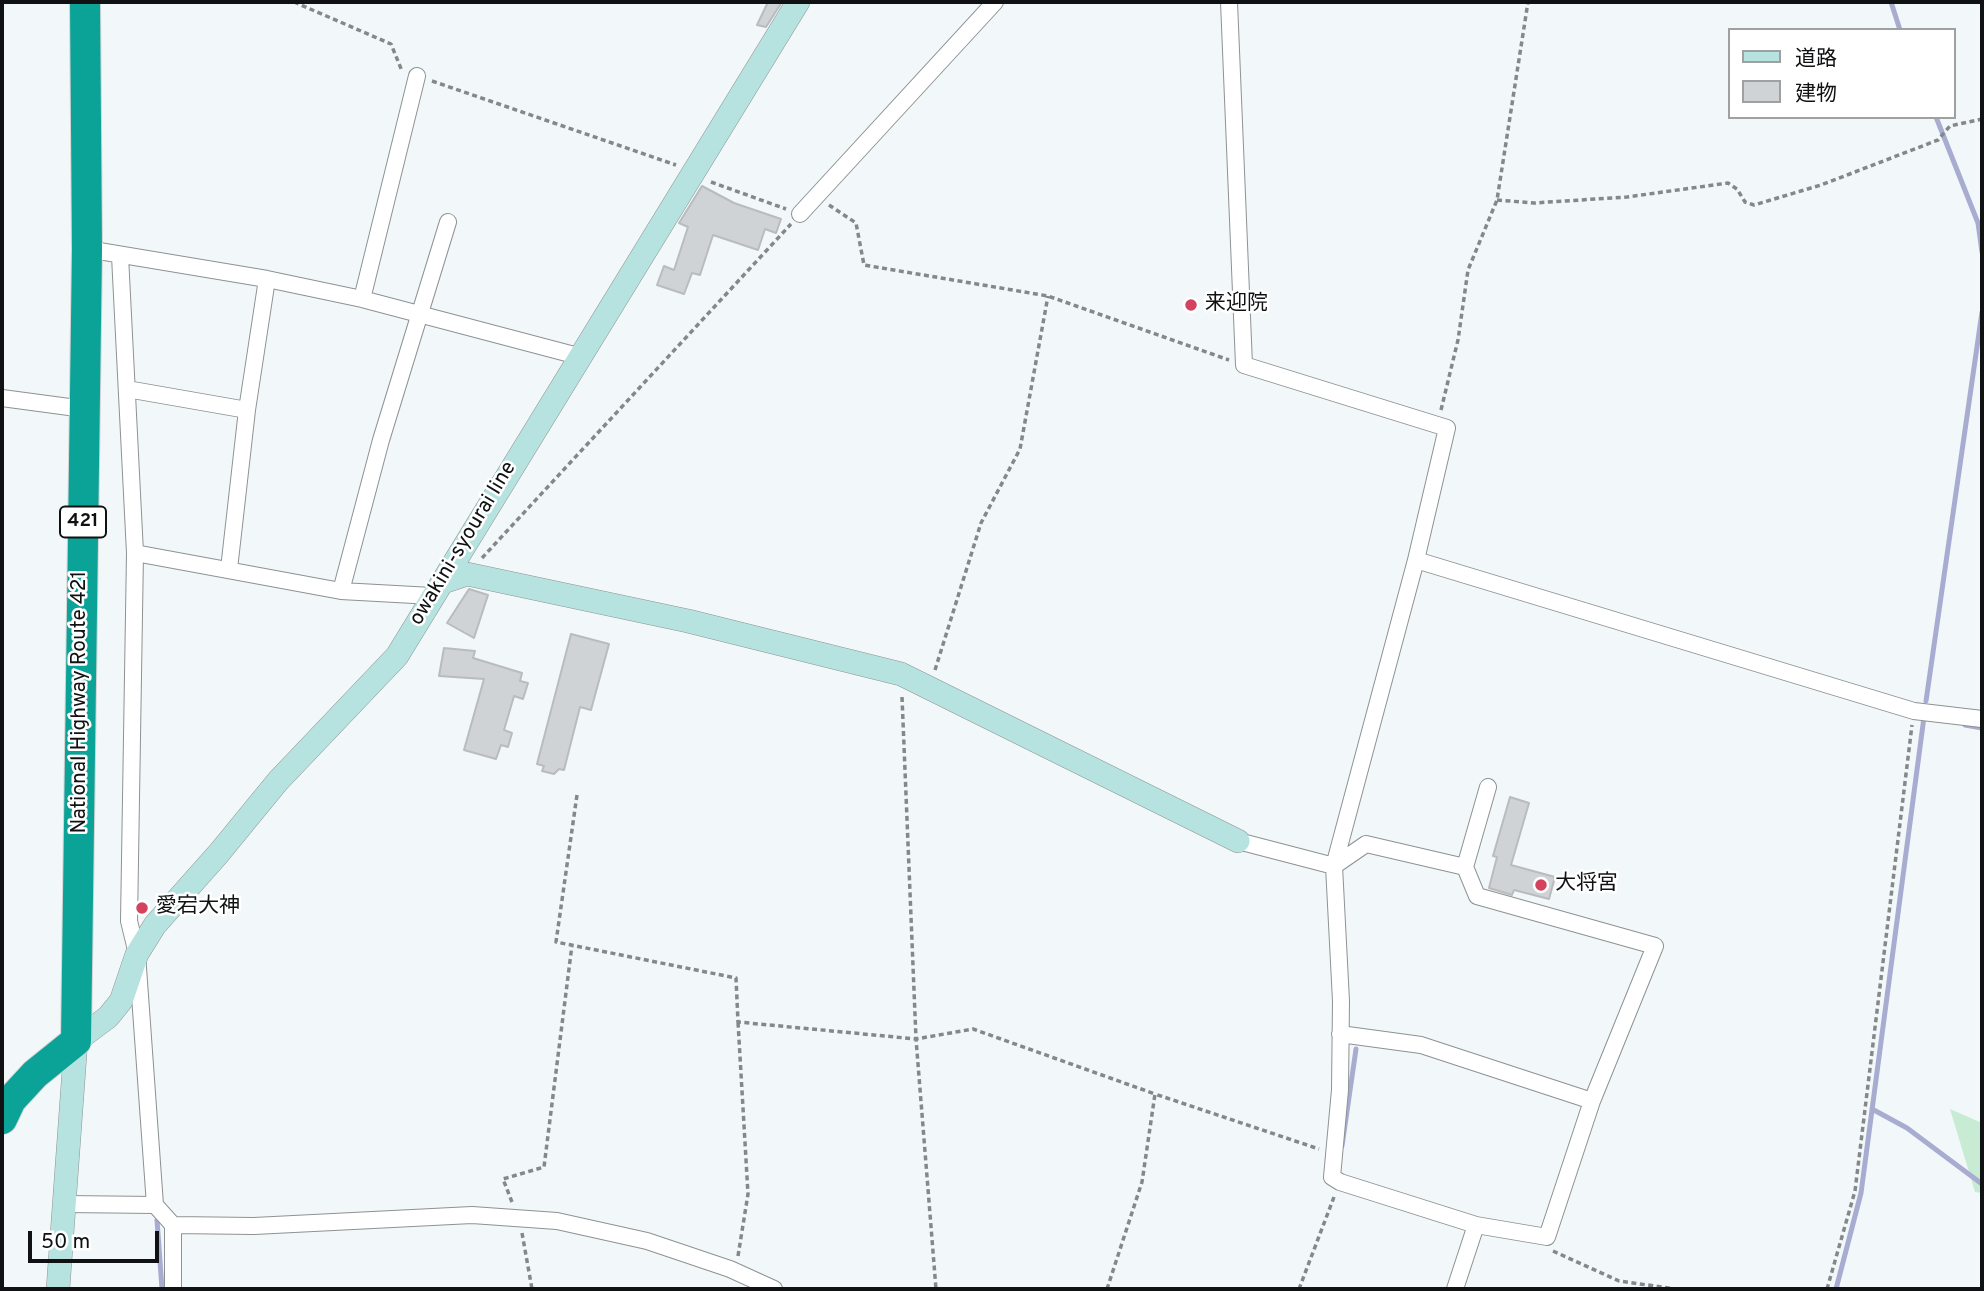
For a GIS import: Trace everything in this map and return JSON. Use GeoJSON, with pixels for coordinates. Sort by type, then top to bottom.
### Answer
{"type":"FeatureCollection","features":[{"type":"Feature","properties":{"kind":"highway","name":"National Highway Route 421"},"geometry":{"type":"LineString","coordinates":[[76,1041],[79,986],[87,249],[85,2]]}},
{"type":"Feature","properties":{"kind":"highway"},"geometry":{"type":"LineString","coordinates":[[2,1119],[11,1100],[35,1074],[76,1041]]}},
{"type":"Feature","properties":{"kind":"main road","name":"owakini-syourai line"},"geometry":{"type":"LineString","coordinates":[[76,1041],[108,1017],[121,1001],[137,954],[155,925],[278,781],[397,656],[578,356],[798,2]]}},
{"type":"Feature","properties":{"kind":"main road"},"geometry":{"type":"LineString","coordinates":[[438,589],[467,574],[688,621],[901,674],[1238,841]]}},
{"type":"Feature","properties":{"kind":"main road"},"geometry":{"type":"LineString","coordinates":[[58,1289],[76,1041]]}},
{"type":"Feature","properties":{"kind":"street"},"geometry":{"type":"LineString","coordinates":[[800,214],[995,2]]}},
{"type":"Feature","properties":{"kind":"street"},"geometry":{"type":"LineString","coordinates":[[1229,2],[1244,365],[1447,428],[1416,560],[1334,866],[1340,1090],[1332,1177],[1340,1182],[1476,1225],[1545,1237],[1592,1101],[1655,946],[1477,896],[1465,867],[1489,787]]}},
{"type":"Feature","properties":{"kind":"street"},"geometry":{"type":"LineString","coordinates":[[362,299],[417,76]]}},
{"type":"Feature","properties":{"kind":"street"},"geometry":{"type":"LineString","coordinates":[[341,591],[380,440],[448,222]]}},
{"type":"Feature","properties":{"kind":"street"},"geometry":{"type":"LineString","coordinates":[[87,249],[267,279],[362,299],[578,356]]}},
{"type":"Feature","properties":{"kind":"street"},"geometry":{"type":"LineString","coordinates":[[120,256],[135,553],[129,921],[137,954],[155,1205],[173,1225],[173,1289]]}},
{"type":"Feature","properties":{"kind":"street"},"geometry":{"type":"LineString","coordinates":[[229,569],[247,410],[267,279]]}},
{"type":"Feature","properties":{"kind":"street"},"geometry":{"type":"LineString","coordinates":[[127,389],[247,410]]}},
{"type":"Feature","properties":{"kind":"street"},"geometry":{"type":"LineString","coordinates":[[2,398],[84,408]]}},
{"type":"Feature","properties":{"kind":"street"},"geometry":{"type":"LineString","coordinates":[[135,553],[341,591],[438,589]]}},
{"type":"Feature","properties":{"kind":"street"},"geometry":{"type":"LineString","coordinates":[[1416,560],[1914,711],[1982,719]]}},
{"type":"Feature","properties":{"kind":"street"},"geometry":{"type":"LineString","coordinates":[[1238,841],[1334,866],[1366,844],[1465,867]]}},
{"type":"Feature","properties":{"kind":"street"},"geometry":{"type":"LineString","coordinates":[[1340,1034],[1422,1045],[1592,1101]]}},
{"type":"Feature","properties":{"kind":"street"},"geometry":{"type":"LineString","coordinates":[[65,1204],[155,1205]]}},
{"type":"Feature","properties":{"kind":"street"},"geometry":{"type":"LineString","coordinates":[[173,1225],[254,1226],[405,1216],[557,1222],[646,1241],[735,1271],[774,1289]]}},
{"type":"Feature","properties":{"kind":"street"},"geometry":{"type":"LineString","coordinates":[[1455,1289],[1476,1225]]}},
{"type":"Feature","properties":{"kind":"path"},"geometry":{"type":"LineString","coordinates":[[293,2],[391,44],[399,70],[694,173],[800,214],[467,574]]}},
{"type":"Feature","properties":{"kind":"path"},"geometry":{"type":"LineString","coordinates":[[1437,426],[1458,340],[1468,270],[1497,200],[1528,2]]}},
{"type":"Feature","properties":{"kind":"path"},"geometry":{"type":"LineString","coordinates":[[1497,200],[1534,203],[1627,197],[1728,183],[1737,189],[1745,202],[1754,205],[1821,185],[1938,140],[1950,126],[1982,119]]}},
{"type":"Feature","properties":{"kind":"path"},"geometry":{"type":"LineString","coordinates":[[817,197],[856,223],[864,265],[1048,296],[1244,365]]}},
{"type":"Feature","properties":{"kind":"path"},"geometry":{"type":"LineString","coordinates":[[929,689],[981,523],[1020,449],[1048,296]]}},
{"type":"Feature","properties":{"kind":"path"},"geometry":{"type":"LineString","coordinates":[[901,674],[916,1039],[936,1289]]}},
{"type":"Feature","properties":{"kind":"path"},"geometry":{"type":"LineString","coordinates":[[1827,1289],[1855,1191],[1914,711]]}},
{"type":"Feature","properties":{"kind":"path"},"geometry":{"type":"LineString","coordinates":[[576,795],[556,942],[736,978],[748,1194],[735,1271]]}},
{"type":"Feature","properties":{"kind":"path"},"geometry":{"type":"LineString","coordinates":[[532,1289],[519,1219],[503,1179],[544,1167],[572,945]]}},
{"type":"Feature","properties":{"kind":"path"},"geometry":{"type":"LineString","coordinates":[[738,1021],[916,1039],[973,1029],[1155,1094],[1334,1153]]}},
{"type":"Feature","properties":{"kind":"path"},"geometry":{"type":"LineString","coordinates":[[1107,1289],[1142,1182],[1155,1094]]}},
{"type":"Feature","properties":{"kind":"path"},"geometry":{"type":"LineString","coordinates":[[1299,1289],[1340,1182]]}},
{"type":"Feature","properties":{"kind":"path"},"geometry":{"type":"LineString","coordinates":[[1545,1237],[1554,1254],[1619,1281],[1676,1289]]}},
{"type":"Feature","properties":{"kind":"green space"},"geometry":{"type":"Polygon","coordinates":[[[1950,1109],[1982,1123],[1982,1193],[1975,1192],[1950,1109]]]}},
{"type":"Feature","properties":{"kind":"building"},"geometry":{"type":"Polygon","coordinates":[[[768,2],[782,2],[766,27],[757,25],[768,2]]]}},
{"type":"Feature","properties":{"kind":"building"},"geometry":{"type":"Polygon","coordinates":[[[702,186],[734,203],[781,219],[776,233],[765,229],[758,250],[713,235],[700,275],[692,273],[684,294],[657,285],[664,266],[674,270],[688,227],[679,223],[702,186]]]}},
{"type":"Feature","properties":{"kind":"building"},"geometry":{"type":"Polygon","coordinates":[[[469,589],[488,595],[474,638],[447,623],[469,589]]]}},
{"type":"Feature","properties":{"kind":"building"},"geometry":{"type":"Polygon","coordinates":[[[571,634],[609,644],[591,710],[580,707],[564,770],[559,769],[554,774],[542,771],[544,766],[537,764],[571,634]]]}},
{"type":"Feature","properties":{"kind":"building"},"geometry":{"type":"Polygon","coordinates":[[[444,648],[475,651],[473,658],[522,673],[520,681],[528,683],[523,699],[514,696],[504,730],[512,733],[508,747],[501,745],[496,759],[464,750],[484,679],[439,676],[444,648]]]}},
{"type":"Feature","properties":{"kind":"building"},"geometry":{"type":"Polygon","coordinates":[[[1510,797],[1529,803],[1511,865],[1555,877],[1549,899],[1514,890],[1512,895],[1489,888],[1497,857],[1493,856],[1510,797]]]}},
{"type":"Feature","properties":{"kind":"waterway"},"geometry":{"type":"LineString","coordinates":[[1891,2],[1899,28]]}},
{"type":"Feature","properties":{"kind":"waterway"},"geometry":{"type":"LineString","coordinates":[[1937,119],[1978,223],[1982,252]]}},
{"type":"Feature","properties":{"kind":"waterway"},"geometry":{"type":"LineString","coordinates":[[1926,701],[1982,312]]}},
{"type":"Feature","properties":{"kind":"waterway"},"geometry":{"type":"LineString","coordinates":[[1836,1289],[1861,1193],[1924,717]]}},
{"type":"Feature","properties":{"kind":"waterway"},"geometry":{"type":"LineString","coordinates":[[1965,725],[1982,728]]}},
{"type":"Feature","properties":{"kind":"waterway"},"geometry":{"type":"LineString","coordinates":[[1342,1146],[1356,1049]]}},
{"type":"Feature","properties":{"kind":"waterway"},"geometry":{"type":"LineString","coordinates":[[1872,1109],[1907,1128],[1982,1184]]}},
{"type":"Feature","properties":{"kind":"waterway"},"geometry":{"type":"LineString","coordinates":[[157,1220],[162,1289]]}},
{"type":"Feature","properties":{"kind":"place","name":"来迎院"},"geometry":{"type":"Point","coordinates":[1191,305]}},
{"type":"Feature","properties":{"kind":"place","name":"大将宮"},"geometry":{"type":"Point","coordinates":[1541,885]}},
{"type":"Feature","properties":{"kind":"place","name":"愛宕大神"},"geometry":{"type":"Point","coordinates":[142,908]}}]}
